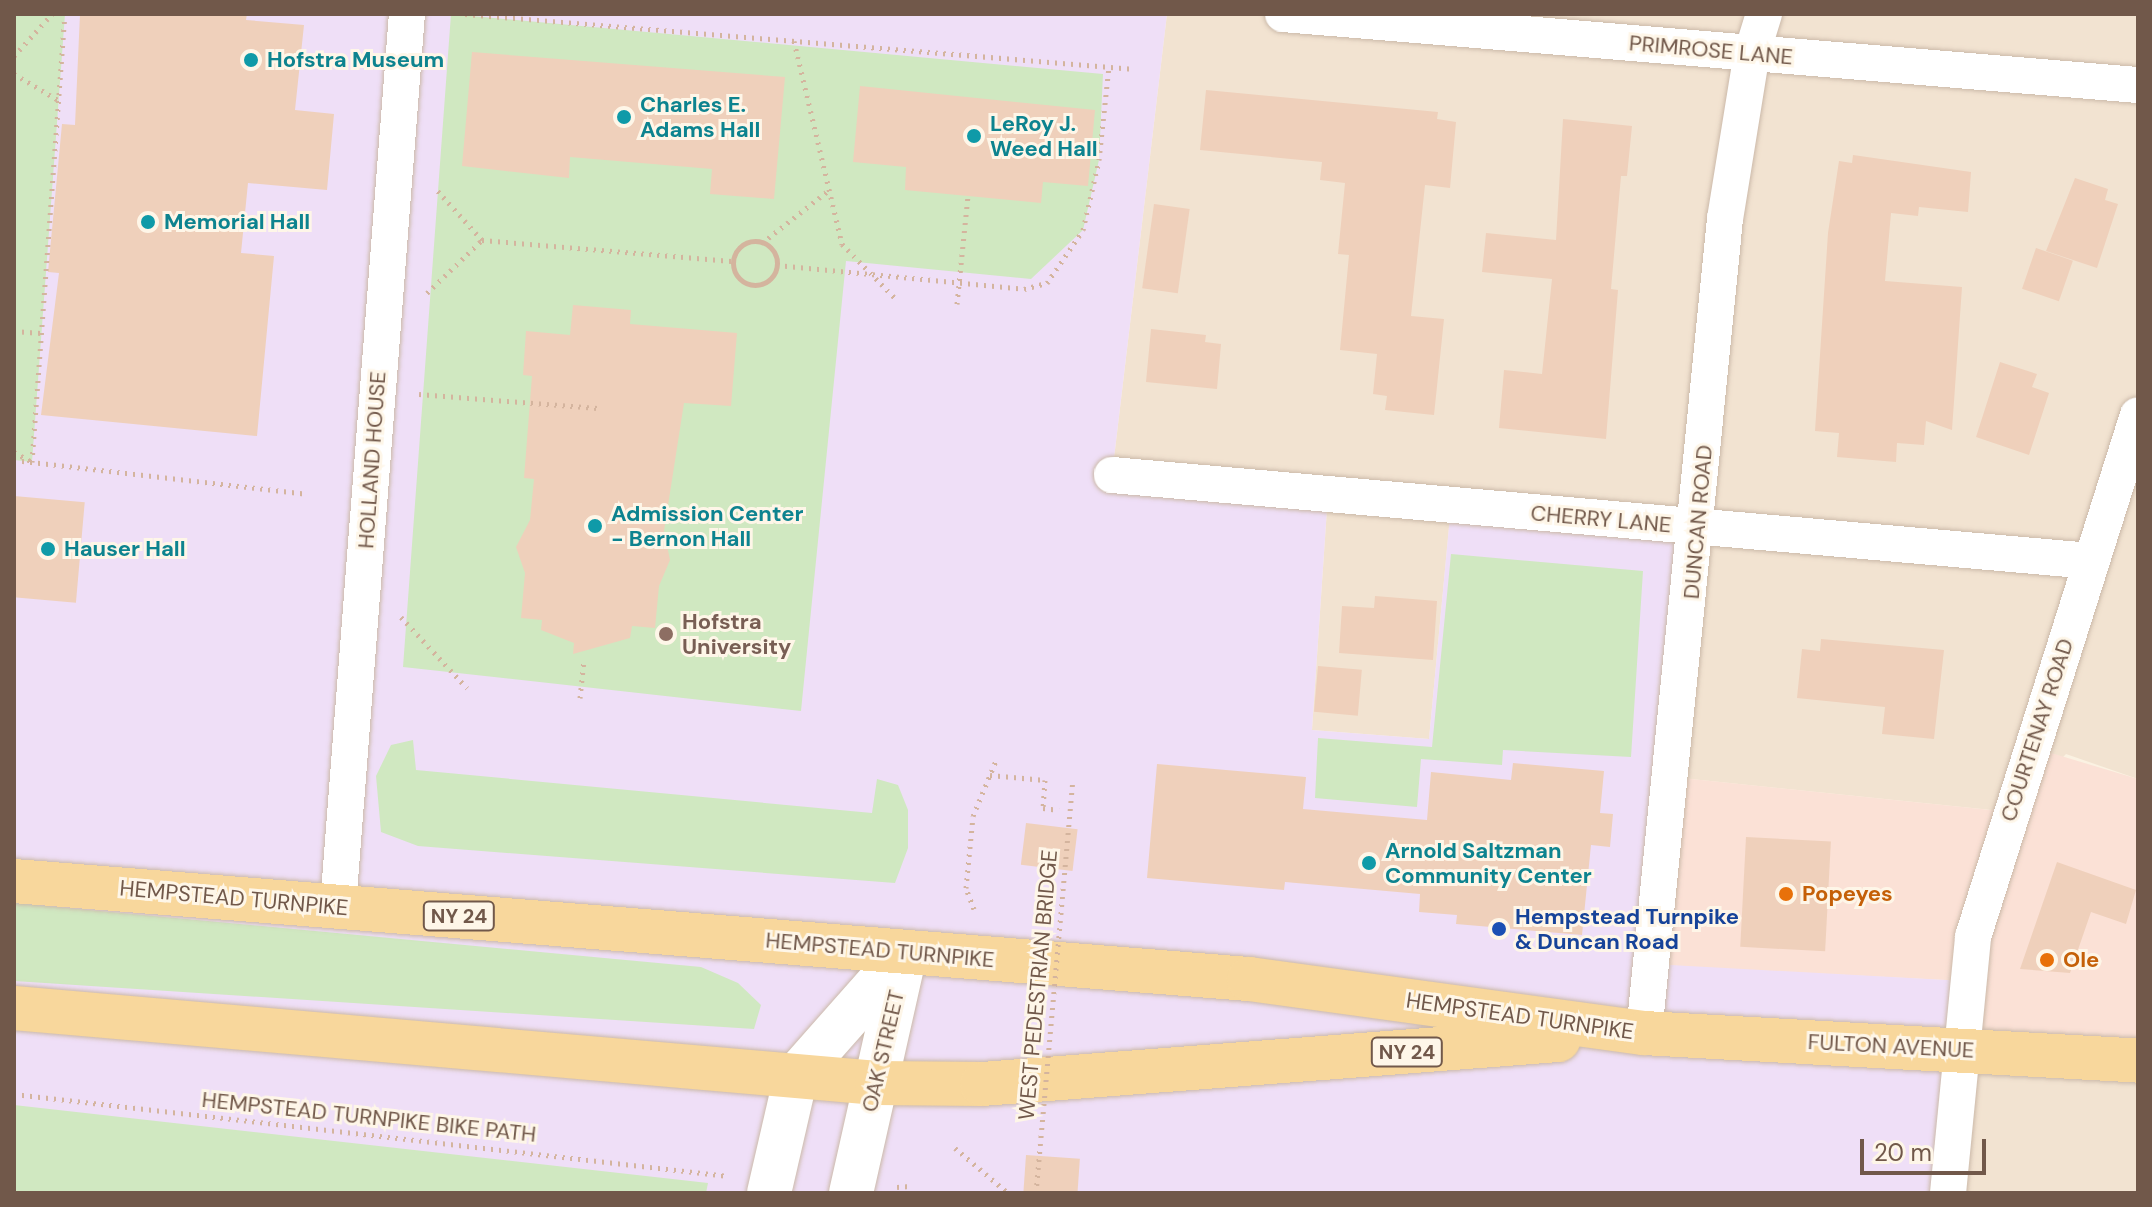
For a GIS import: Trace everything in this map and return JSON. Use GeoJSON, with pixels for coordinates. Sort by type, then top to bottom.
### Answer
{"type":"FeatureCollection","features":[{"type":"Feature","properties":{"kind":"main road","name":"HEMPSTEAD TURNPIKE"},"geometry":{"type":"LineString","coordinates":[[14,881],[1249,979],[1644,1033]]}},
{"type":"Feature","properties":{"kind":"main road","name":"HEMPSTEAD TURNPIKE"},"geometry":{"type":"LineString","coordinates":[[14,1008],[877,1083],[982,1084],[1644,1033]]}},
{"type":"Feature","properties":{"kind":"main road","name":"FULTON AVENUE"},"geometry":{"type":"LineString","coordinates":[[1644,1033],[2138,1061]]}},
{"type":"Feature","properties":{"kind":"street","name":"HOLLAND HOUSE"},"geometry":{"type":"LineString","coordinates":[[338,906],[407,14]]}},
{"type":"Feature","properties":{"kind":"street","name":"PRIMROSE LANE"},"geometry":{"type":"LineString","coordinates":[[1283,14],[2138,85]]}},
{"type":"Feature","properties":{"kind":"street","name":"DUNCAN ROAD"},"geometry":{"type":"LineString","coordinates":[[1644,1033],[1698,528],[1725,219],[1752,53],[1764,14]]}},
{"type":"Feature","properties":{"kind":"street","name":"COURTENAY ROAD"},"geometry":{"type":"LineString","coordinates":[[1948,1193],[1973,937],[2138,415]]}},
{"type":"Feature","properties":{"kind":"street","name":"CHERRY LANE"},"geometry":{"type":"LineString","coordinates":[[1112,475],[2091,561]]}},
{"type":"Feature","properties":{"kind":"street","name":"OAK STREET"},"geometry":{"type":"LineString","coordinates":[[769,1193],[796,1076],[905,953]]}},
{"type":"Feature","properties":{"kind":"street","name":"OAK STREET"},"geometry":{"type":"LineString","coordinates":[[851,1193],[905,953]]}},
{"type":"Feature","properties":{"kind":"path"},"geometry":{"type":"LineString","coordinates":[[14,56],[52,14]]}},
{"type":"Feature","properties":{"kind":"path"},"geometry":{"type":"LineString","coordinates":[[32,462],[65,14]]}},
{"type":"Feature","properties":{"kind":"path"},"geometry":{"type":"LineString","coordinates":[[465,14],[1135,69]]}},
{"type":"Feature","properties":{"kind":"path"},"geometry":{"type":"LineString","coordinates":[[794,41],[842,244],[897,300]]}},
{"type":"Feature","properties":{"kind":"path"},"geometry":{"type":"LineString","coordinates":[[777,265],[1024,289],[1041,287],[1062,268],[1083,230],[1099,160],[1109,67]]}},
{"type":"Feature","properties":{"kind":"path"},"geometry":{"type":"LineString","coordinates":[[14,74],[58,101]]}},
{"type":"Feature","properties":{"kind":"path"},"geometry":{"type":"LineString","coordinates":[[436,189],[482,240],[734,261]]}},
{"type":"Feature","properties":{"kind":"path"},"geometry":{"type":"LineString","coordinates":[[762,243],[774,252],[777,265],[765,283],[750,285],[738,277],[734,261],[742,246],[762,243],[829,190]]}},
{"type":"Feature","properties":{"kind":"path"},"geometry":{"type":"LineString","coordinates":[[957,304],[968,196]]}},
{"type":"Feature","properties":{"kind":"path"},"geometry":{"type":"LineString","coordinates":[[427,293],[482,240]]}},
{"type":"Feature","properties":{"kind":"path"},"geometry":{"type":"LineString","coordinates":[[14,331],[41,333]]}},
{"type":"Feature","properties":{"kind":"path"},"geometry":{"type":"LineString","coordinates":[[419,394],[597,408]]}},
{"type":"Feature","properties":{"kind":"path"},"geometry":{"type":"LineString","coordinates":[[14,452],[32,462]]}},
{"type":"Feature","properties":{"kind":"path"},"geometry":{"type":"LineString","coordinates":[[14,460],[306,494]]}},
{"type":"Feature","properties":{"kind":"path"},"geometry":{"type":"LineString","coordinates":[[400,617],[467,688]]}},
{"type":"Feature","properties":{"kind":"path"},"geometry":{"type":"LineString","coordinates":[[580,698],[584,659]]}},
{"type":"Feature","properties":{"kind":"path"},"geometry":{"type":"LineString","coordinates":[[974,909],[966,888],[973,816],[997,758]]}},
{"type":"Feature","properties":{"kind":"path"},"geometry":{"type":"LineString","coordinates":[[990,775],[1045,780],[1043,808],[1059,810]]}},
{"type":"Feature","properties":{"kind":"path","name":"WEST PEDESTRIAN BRIDGE"},"geometry":{"type":"LineString","coordinates":[[1036,1193],[1073,780]]}},
{"type":"Feature","properties":{"kind":"path","name":"HEMPSTEAD TURNPIKE BIKE PATH"},"geometry":{"type":"LineString","coordinates":[[14,1094],[721,1175]]}},
{"type":"Feature","properties":{"kind":"path"},"geometry":{"type":"LineString","coordinates":[[955,1148],[1008,1193]]}},
{"type":"Feature","properties":{"kind":"path"},"geometry":{"type":"LineString","coordinates":[[903,1187],[910,1186]]}},
{"type":"Feature","properties":{"kind":"shaded area","name":"Hofstra University"},"geometry":{"type":"Polygon","coordinates":[[[14,14],[1167,14],[1112,475],[1328,494],[1312,730],[1429,739],[1451,505],[1698,528],[1652,964],[1965,981],[1948,1193],[14,1193],[14,14]]]}},
{"type":"Feature","properties":{"kind":"shaded area"},"geometry":{"type":"Polygon","coordinates":[[[1167,14],[2138,14],[2138,779],[2066,754],[2011,812],[1672,777],[1451,506],[1429,739],[1312,730],[1328,494],[1112,475],[1167,14]]]}},
{"type":"Feature","properties":{"kind":"shaded area"},"geometry":{"type":"Polygon","coordinates":[[[2031,747],[2138,779],[2138,1061],[1962,1049],[1965,981],[1652,965],[1672,777],[2010,812],[2031,747]]]}},
{"type":"Feature","properties":{"kind":"shaded area"},"geometry":{"type":"Polygon","coordinates":[[[1962,1049],[2138,1061],[2138,1193],[1949,1193],[1962,1049]]]}},
{"type":"Feature","properties":{"kind":"green space"},"geometry":{"type":"Polygon","coordinates":[[[14,14],[65,14],[32,462],[14,460],[14,14]]]}},
{"type":"Feature","properties":{"kind":"green space"},"geometry":{"type":"Polygon","coordinates":[[[451,14],[1103,74],[1099,160],[1083,230],[1031,279],[846,261],[801,711],[403,667],[451,14]]]}},
{"type":"Feature","properties":{"kind":"green space"},"geometry":{"type":"Polygon","coordinates":[[[1451,554],[1643,571],[1631,757],[1503,750],[1502,765],[1421,759],[1417,807],[1315,798],[1318,738],[1432,747],[1451,554]]]}},
{"type":"Feature","properties":{"kind":"green space"},"geometry":{"type":"Polygon","coordinates":[[[413,740],[416,770],[872,813],[877,779],[898,785],[908,810],[908,848],[895,883],[418,846],[381,832],[376,776],[391,745],[413,740]]]}},
{"type":"Feature","properties":{"kind":"green space"},"geometry":{"type":"Polygon","coordinates":[[[14,903],[701,967],[738,983],[761,1005],[754,1029],[14,981],[14,903]]]}},
{"type":"Feature","properties":{"kind":"green space"},"geometry":{"type":"Polygon","coordinates":[[[14,1105],[708,1183],[706,1193],[14,1193],[14,1105]]]}},
{"type":"Feature","properties":{"kind":"building","name":"Memorial Hall"},"geometry":{"type":"Polygon","coordinates":[[[80,14],[247,14],[246,20],[304,25],[295,110],[334,114],[327,190],[248,183],[241,253],[274,256],[257,436],[41,415],[59,273],[48,272],[62,124],[75,125],[80,14]]]}},
{"type":"Feature","properties":{"kind":"building","name":"Charles E. Adams Hall"},"geometry":{"type":"Polygon","coordinates":[[[472,52],[785,77],[774,199],[710,194],[712,169],[570,157],[569,178],[462,166],[472,52]]]}},
{"type":"Feature","properties":{"kind":"building","name":"LeRoy J. Weed Hall"},"geometry":{"type":"Polygon","coordinates":[[[860,86],[1095,110],[1088,186],[1043,182],[1041,203],[905,190],[906,167],[853,162],[860,86]]]}},
{"type":"Feature","properties":{"kind":"building"},"geometry":{"type":"Polygon","coordinates":[[[1206,90],[1438,112],[1437,119],[1456,122],[1450,188],[1425,185],[1411,316],[1444,319],[1434,415],[1385,410],[1387,396],[1373,394],[1377,354],[1340,350],[1349,255],[1338,254],[1345,183],[1320,180],[1322,162],[1200,150],[1206,90]]]}},
{"type":"Feature","properties":{"kind":"building"},"geometry":{"type":"Polygon","coordinates":[[[1563,119],[1632,126],[1627,176],[1621,176],[1611,289],[1618,290],[1606,439],[1499,428],[1504,370],[1542,374],[1552,279],[1482,272],[1486,233],[1556,240],[1563,119]]]}},
{"type":"Feature","properties":{"kind":"building"},"geometry":{"type":"Polygon","coordinates":[[[1853,155],[1971,172],[1968,212],[1919,207],[1918,216],[1891,213],[1885,281],[1962,287],[1952,430],[1926,421],[1924,445],[1897,443],[1896,462],[1837,457],[1839,433],[1815,431],[1828,233],[1839,161],[1852,163],[1853,155]]]}},
{"type":"Feature","properties":{"kind":"building"},"geometry":{"type":"Polygon","coordinates":[[[2075,178],[2108,189],[2105,200],[2118,204],[2097,268],[2046,251],[2075,178]]]}},
{"type":"Feature","properties":{"kind":"building"},"geometry":{"type":"Polygon","coordinates":[[[1154,204],[1190,209],[1178,293],[1142,288],[1154,204]]]}},
{"type":"Feature","properties":{"kind":"building"},"geometry":{"type":"Polygon","coordinates":[[[2036,248],[2073,261],[2059,301],[2022,289],[2036,248]]]}},
{"type":"Feature","properties":{"kind":"building","name":"Admission Center - Bernon Hall"},"geometry":{"type":"Polygon","coordinates":[[[573,305],[631,310],[630,324],[737,333],[731,406],[684,403],[664,531],[670,560],[659,586],[655,628],[632,626],[630,638],[573,654],[574,643],[541,630],[542,620],[521,618],[525,573],[516,547],[530,520],[534,479],[524,478],[532,376],[523,375],[526,331],[570,335],[573,305]]]}},
{"type":"Feature","properties":{"kind":"building"},"geometry":{"type":"Polygon","coordinates":[[[1151,329],[1206,335],[1205,342],[1221,344],[1217,389],[1146,382],[1151,329]]]}},
{"type":"Feature","properties":{"kind":"building"},"geometry":{"type":"Polygon","coordinates":[[[2000,362],[2037,374],[2032,387],[2049,393],[2029,455],[1976,437],[2000,362]]]}},
{"type":"Feature","properties":{"kind":"building","name":"Hauser Hall"},"geometry":{"type":"Polygon","coordinates":[[[14,496],[85,502],[76,603],[14,597],[14,496]]]}},
{"type":"Feature","properties":{"kind":"building"},"geometry":{"type":"Polygon","coordinates":[[[1375,596],[1437,601],[1433,660],[1339,653],[1342,606],[1374,608],[1375,596]]]}},
{"type":"Feature","properties":{"kind":"building"},"geometry":{"type":"Polygon","coordinates":[[[1821,639],[1944,650],[1934,739],[1882,734],[1885,707],[1797,698],[1802,649],[1820,651],[1821,639]]]}},
{"type":"Feature","properties":{"kind":"building"},"geometry":{"type":"Polygon","coordinates":[[[1318,666],[1362,670],[1358,716],[1314,712],[1318,666]]]}},
{"type":"Feature","properties":{"kind":"building","name":"Arnold Saltzman Community Center"},"geometry":{"type":"Polygon","coordinates":[[[1513,763],[1604,771],[1600,813],[1613,814],[1610,847],[1591,845],[1582,935],[1456,924],[1457,915],[1419,912],[1420,894],[1285,882],[1284,890],[1147,878],[1157,764],[1306,777],[1303,809],[1427,820],[1431,772],[1511,780],[1513,763]]]}},
{"type":"Feature","properties":{"kind":"building"},"geometry":{"type":"Polygon","coordinates":[[[1026,823],[1078,829],[1072,871],[1021,865],[1026,823]]]}},
{"type":"Feature","properties":{"kind":"building","name":"Popeyes"},"geometry":{"type":"Polygon","coordinates":[[[1746,837],[1831,841],[1825,951],[1740,947],[1746,837]]]}},
{"type":"Feature","properties":{"kind":"building"},"geometry":{"type":"Polygon","coordinates":[[[2057,862],[2136,890],[2126,924],[2091,912],[2070,973],[2020,969],[2057,862]]]}},
{"type":"Feature","properties":{"kind":"building"},"geometry":{"type":"Polygon","coordinates":[[[1026,1155],[1080,1159],[1077,1193],[1023,1193],[1026,1155]]]}},
{"type":"Feature","properties":{"kind":"place","name":"Hofstra Museum"},"geometry":{"type":"Point","coordinates":[251,60]}},
{"type":"Feature","properties":{"kind":"place","name":"Charles E. Adams Hall"},"geometry":{"type":"Point","coordinates":[624,117]}},
{"type":"Feature","properties":{"kind":"place","name":"LeRoy J. Weed Hall"},"geometry":{"type":"Point","coordinates":[974,136]}},
{"type":"Feature","properties":{"kind":"place","name":"Memorial Hall"},"geometry":{"type":"Point","coordinates":[148,222]}},
{"type":"Feature","properties":{"kind":"place","name":"Admission Center - Bernon Hall"},"geometry":{"type":"Point","coordinates":[595,526]}},
{"type":"Feature","properties":{"kind":"place","name":"Hauser Hall"},"geometry":{"type":"Point","coordinates":[48,549]}},
{"type":"Feature","properties":{"kind":"place","name":"Hofstra University"},"geometry":{"type":"Point","coordinates":[666,634]}},
{"type":"Feature","properties":{"kind":"place","name":"Arnold Saltzman Community Center"},"geometry":{"type":"Point","coordinates":[1369,863]}},
{"type":"Feature","properties":{"kind":"place","name":"Popeyes"},"geometry":{"type":"Point","coordinates":[1786,894]}},
{"type":"Feature","properties":{"kind":"place","name":"Hempstead Turnpike & Duncan Road"},"geometry":{"type":"Point","coordinates":[1499,929]}},
{"type":"Feature","properties":{"kind":"place","name":"Ole"},"geometry":{"type":"Point","coordinates":[2047,960]}}]}
